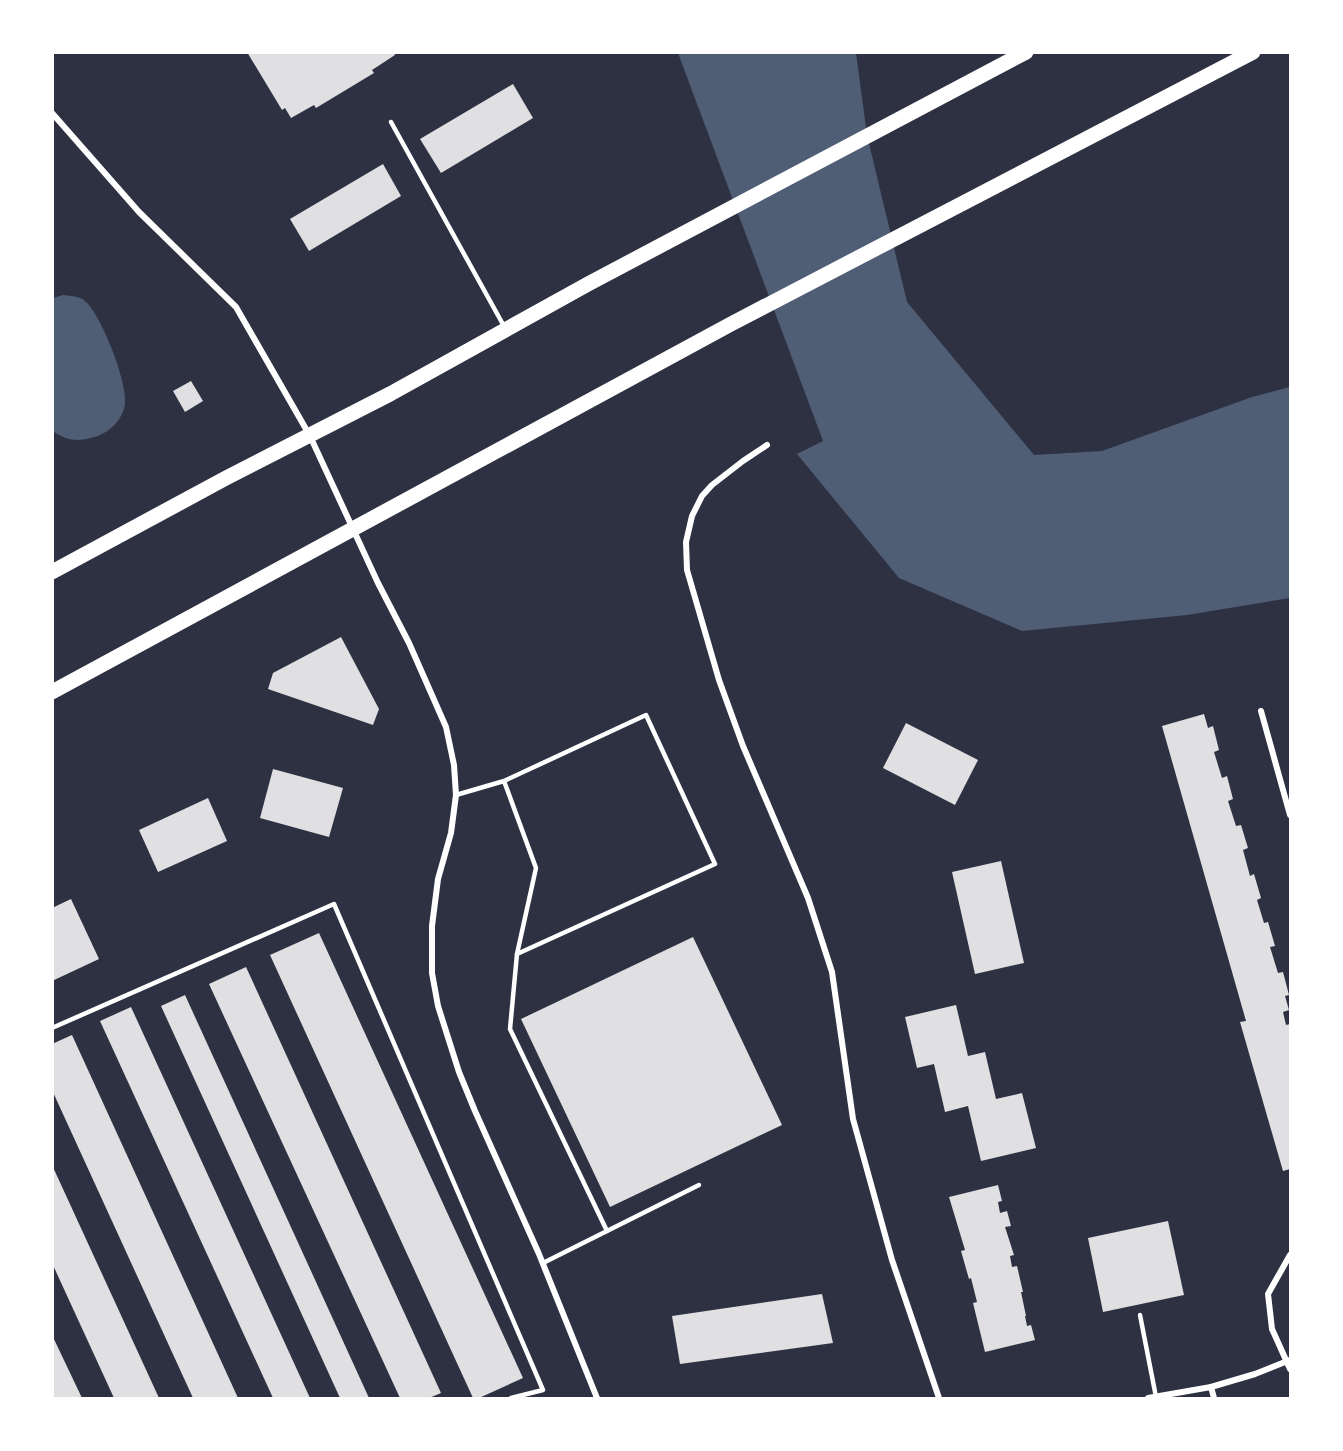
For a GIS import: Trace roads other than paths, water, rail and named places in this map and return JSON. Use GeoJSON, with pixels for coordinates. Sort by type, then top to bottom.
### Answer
{"type":"FeatureCollection","features":[{"type":"Feature","properties":{"kind":"main road"},"geometry":{"type":"LineString","coordinates":[[52,572],[1026,52]]}},
{"type":"Feature","properties":{"kind":"main road"},"geometry":{"type":"LineString","coordinates":[[52,692],[731,324],[1253,52]]}},
{"type":"Feature","properties":{"kind":"street"},"geometry":{"type":"LineString","coordinates":[[52,113],[139,212],[236,307],[310,436],[378,583],[409,643],[446,727],[454,765],[456,795],[451,833],[438,879],[432,926],[432,973],[438,1006],[459,1072],[543,1263],[597,1398]]}},
{"type":"Feature","properties":{"kind":"street"},"geometry":{"type":"LineString","coordinates":[[767,445],[742,461],[702,496],[692,516],[686,543],[687,570],[719,680],[743,746],[808,898],[832,972],[853,1119],[892,1260],[939,1398]]}},
{"type":"Feature","properties":{"kind":"street"},"geometry":{"type":"LineString","coordinates":[[1261,711],[1290,814]]}},
{"type":"Feature","properties":{"kind":"street"},"geometry":{"type":"LineString","coordinates":[[1290,1255],[1268,1294],[1272,1329],[1290,1368]]}},
{"type":"Feature","properties":{"kind":"street"},"geometry":{"type":"LineString","coordinates":[[1148,1398],[1211,1387],[1256,1374],[1288,1360]]}},
{"type":"Feature","properties":{"kind":"street"},"geometry":{"type":"LineString","coordinates":[[1211,1387],[1214,1398]]}},
{"type":"Feature","properties":{"kind":"lane"},"geometry":{"type":"LineString","coordinates":[[391,122],[507,330]]}},
{"type":"Feature","properties":{"kind":"lane"},"geometry":{"type":"LineString","coordinates":[[456,795],[504,781],[646,715],[715,864],[517,954]]}},
{"type":"Feature","properties":{"kind":"lane"},"geometry":{"type":"LineString","coordinates":[[504,781],[536,868],[517,954],[510,1029],[606,1231]]}},
{"type":"Feature","properties":{"kind":"lane"},"geometry":{"type":"LineString","coordinates":[[52,1028],[334,904],[543,1390],[511,1398]]}},
{"type":"Feature","properties":{"kind":"lane"},"geometry":{"type":"LineString","coordinates":[[543,1263],[699,1185]]}},
{"type":"Feature","properties":{"kind":"lane"},"geometry":{"type":"LineString","coordinates":[[1140,1315],[1156,1397]]}},
{"type":"Feature","properties":{"kind":"water"},"geometry":{"type":"Polygon","coordinates":[[[678,53],[856,53],[867,135],[907,302],[1034,455],[1102,451],[1252,397],[1290,387],[1290,598],[1187,615],[1022,631],[899,578],[797,454],[823,441],[678,53]]]}},
{"type":"Feature","properties":{"kind":"water"},"geometry":{"type":"Polygon","coordinates":[[[63,295],[80,298],[91,308],[112,349],[125,394],[125,404],[117,422],[103,434],[86,439],[71,439],[53,431],[53,298],[63,295]]]}}]}
